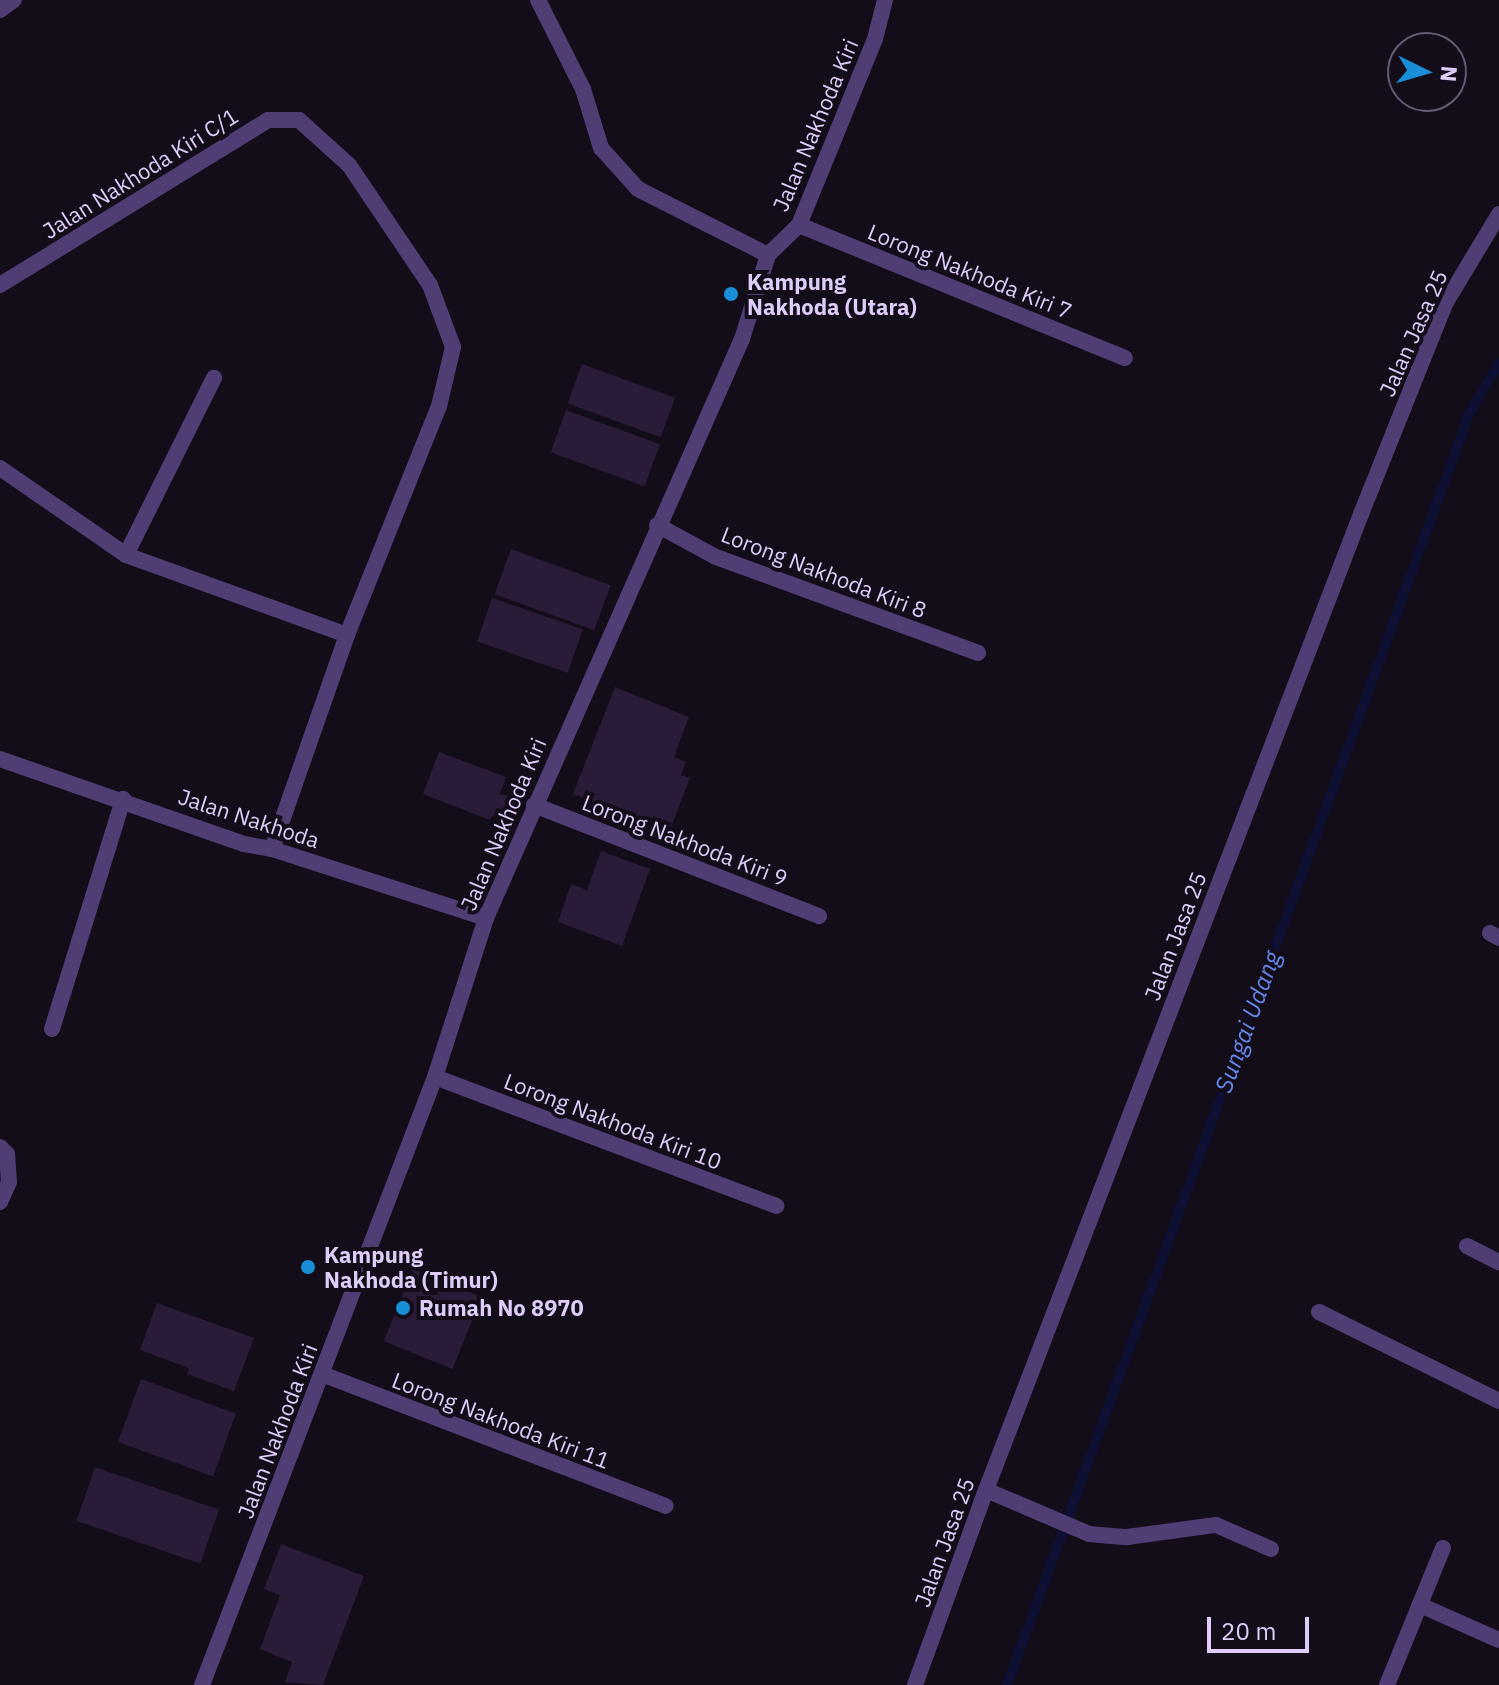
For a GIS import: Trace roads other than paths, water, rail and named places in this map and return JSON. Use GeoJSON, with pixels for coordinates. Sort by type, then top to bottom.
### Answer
{"type":"FeatureCollection","features":[{"type":"Feature","properties":{"kind":"street"},"geometry":{"type":"LineString","coordinates":[[0,10],[14,0]]}},
{"type":"Feature","properties":{"kind":"street"},"geometry":{"type":"LineString","coordinates":[[538,0],[583,89],[601,148],[638,189],[768,255]]}},
{"type":"Feature","properties":{"kind":"street","name":"Jalan Nakhoda Kiri"},"geometry":{"type":"LineString","coordinates":[[208,1683],[435,1077],[486,918],[657,525],[742,339],[768,255],[799,225],[875,39],[885,0]]}},
{"type":"Feature","properties":{"kind":"street","name":"Jalan Nakhoda Kiri C/1"},"geometry":{"type":"LineString","coordinates":[[0,285],[268,120],[299,120],[349,165],[430,285],[453,347],[439,406],[347,635],[272,849]]}},
{"type":"Feature","properties":{"kind":"street","name":"Jalan Jasa 25"},"geometry":{"type":"LineString","coordinates":[[915,1685],[986,1490],[1361,514],[1445,304],[1499,214]]}},
{"type":"Feature","properties":{"kind":"street","name":"Lorong Nakhoda Kiri 7"},"geometry":{"type":"LineString","coordinates":[[799,225],[1125,358]]}},
{"type":"Feature","properties":{"kind":"street"},"geometry":{"type":"LineString","coordinates":[[126,555],[214,378]]}},
{"type":"Feature","properties":{"kind":"street"},"geometry":{"type":"LineString","coordinates":[[0,468],[126,555],[347,635]]}},
{"type":"Feature","properties":{"kind":"street","name":"Lorong Nakhoda Kiri 8"},"geometry":{"type":"LineString","coordinates":[[657,525],[716,557],[978,653]]}},
{"type":"Feature","properties":{"kind":"street","name":"Jalan Nakhoda"},"geometry":{"type":"LineString","coordinates":[[0,759],[123,799],[244,844],[272,849],[486,918]]}},
{"type":"Feature","properties":{"kind":"street"},"geometry":{"type":"LineString","coordinates":[[52,1029],[123,799]]}},
{"type":"Feature","properties":{"kind":"street","name":"Lorong Nakhoda Kiri 9"},"geometry":{"type":"LineString","coordinates":[[534,805],[819,916]]}},
{"type":"Feature","properties":{"kind":"street","name":"Lorong Nakhoda Kiri 10"},"geometry":{"type":"LineString","coordinates":[[435,1077],[776,1206]]}},
{"type":"Feature","properties":{"kind":"street"},"geometry":{"type":"LineString","coordinates":[[0,1147],[7,1154],[9,1182],[0,1202]]}},
{"type":"Feature","properties":{"kind":"street"},"geometry":{"type":"LineString","coordinates":[[1467,1246],[1499,1262]]}},
{"type":"Feature","properties":{"kind":"street"},"geometry":{"type":"LineString","coordinates":[[1319,1312],[1499,1401]]}},
{"type":"Feature","properties":{"kind":"street","name":"Lorong Nakhoda Kiri 11"},"geometry":{"type":"LineString","coordinates":[[322,1374],[665,1506]]}},
{"type":"Feature","properties":{"kind":"street"},"geometry":{"type":"LineString","coordinates":[[986,1490],[1089,1534],[1127,1537],[1216,1525],[1271,1549]]}},
{"type":"Feature","properties":{"kind":"street"},"geometry":{"type":"LineString","coordinates":[[1387,1685],[1443,1548]]}},
{"type":"Feature","properties":{"kind":"street"},"geometry":{"type":"LineString","coordinates":[[1420,1605],[1499,1640]]}},
{"type":"Feature","properties":{"kind":"waterway","name":"Sungai Udang"},"geometry":{"type":"LineString","coordinates":[[1007,1685],[1469,414],[1499,363]]}},
{"type":"Feature","properties":{"kind":"place","name":"Kampung Nakhoda (Utara)"},"geometry":{"type":"Point","coordinates":[731,294]}},
{"type":"Feature","properties":{"kind":"place","name":"Kampung Nakhoda (Timur)"},"geometry":{"type":"Point","coordinates":[308,1267]}},
{"type":"Feature","properties":{"kind":"place","name":"Rumah No 8970"},"geometry":{"type":"Point","coordinates":[403,1308]}}]}
